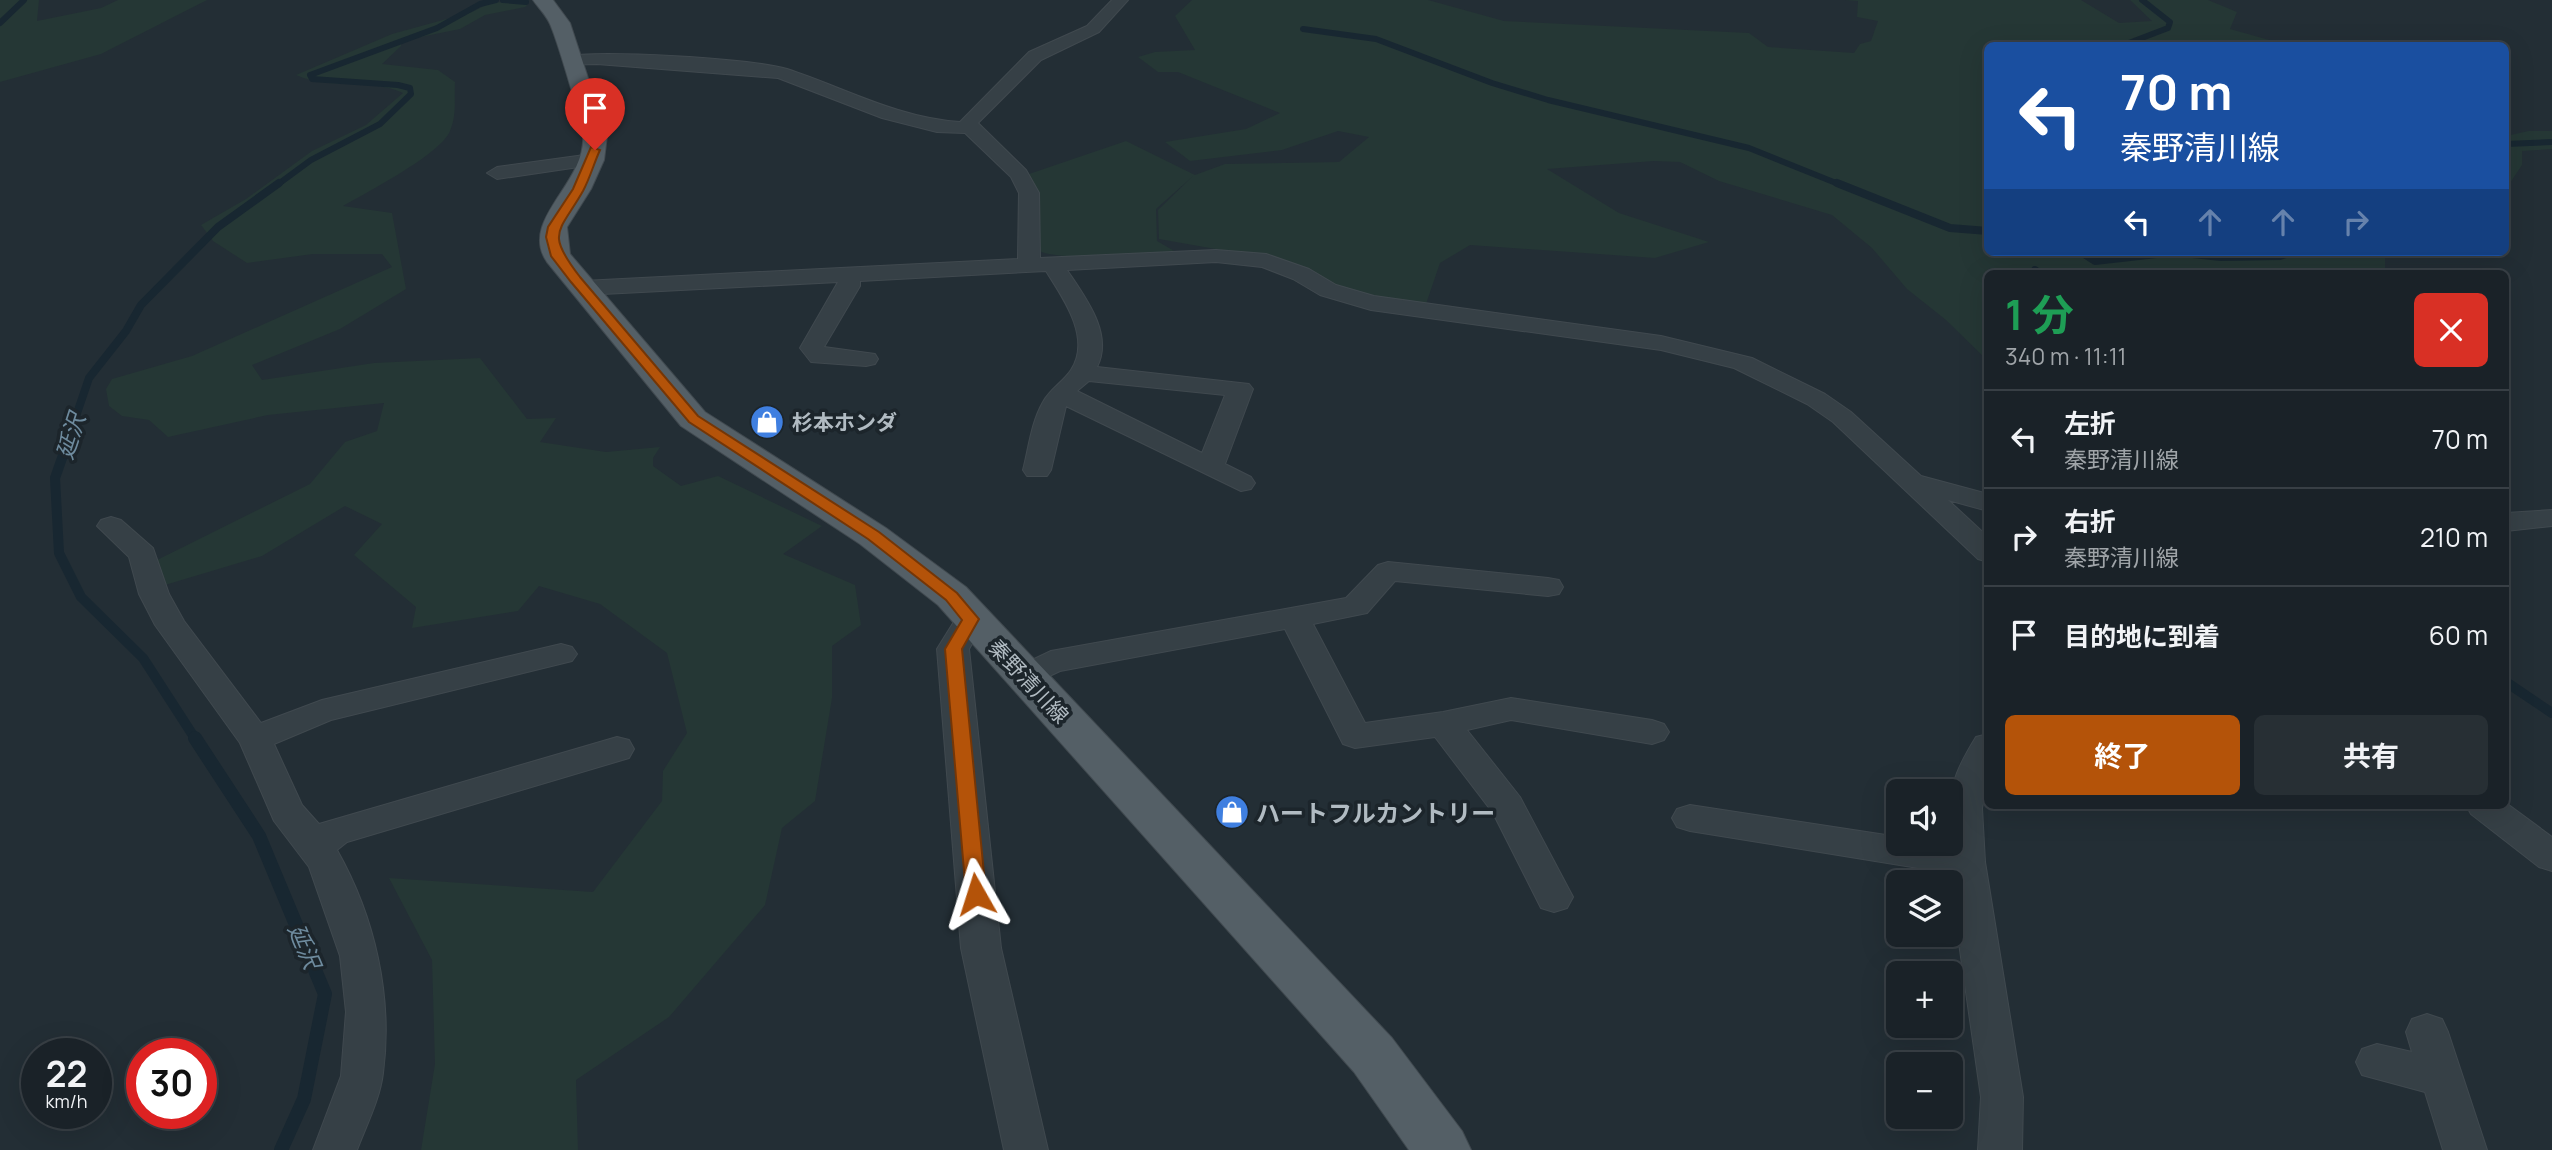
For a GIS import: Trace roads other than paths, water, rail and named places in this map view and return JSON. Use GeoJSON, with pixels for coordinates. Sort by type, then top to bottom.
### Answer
{"type":"FeatureCollection","features":[{"type":"Feature","properties":{"kind":"main road","name":"秦野清川線"},"geometry":{"type":"LineString","coordinates":[[543,0],[560,23],[570,61],[593,124],[595,142],[592,160],[578,189],[559,215],[552,237],[557,256],[694,419],[873,536],[951,596],[1355,1034],[1442,1150]]}},
{"type":"Feature","properties":{"kind":"street"},"geometry":{"type":"LineString","coordinates":[[1037,470],[1048,421],[1061,393],[1082,373],[1090,349],[1087,324],[1077,303],[1040,263],[1028,192],[1019,174],[970,128],[969,122],[1020,69],[1035,57],[1093,29],[1119,0]]}},
{"type":"Feature","properties":{"kind":"street"},"geometry":{"type":"LineString","coordinates":[[570,61],[597,59],[732,67],[781,73],[888,114],[937,126],[970,128]]}},
{"type":"Feature","properties":{"kind":"street"},"geometry":{"type":"LineString","coordinates":[[497,173],[592,160]]}},
{"type":"Feature","properties":{"kind":"street"},"geometry":{"type":"LineString","coordinates":[[583,288],[849,272],[1216,256],[1266,261],[1301,274],[1328,290],[1371,303],[1661,343],[1743,363],[1816,399],[1842,417],[1984,549]]}},
{"type":"Feature","properties":{"kind":"street"},"geometry":{"type":"LineString","coordinates":[[849,272],[849,286],[811,348],[820,357],[866,359]]}},
{"type":"Feature","properties":{"kind":"street"},"geometry":{"type":"LineString","coordinates":[[1082,373],[1240,389],[1210,468]]}},
{"type":"Feature","properties":{"kind":"street"},"geometry":{"type":"LineString","coordinates":[[1061,393],[1241,483]]}},
{"type":"Feature","properties":{"kind":"street"},"geometry":{"type":"LineString","coordinates":[[1913,482],[1984,502]]}},
{"type":"Feature","properties":{"kind":"street"},"geometry":{"type":"LineString","coordinates":[[2509,522],[2552,518]]}},
{"type":"Feature","properties":{"kind":"street"},"geometry":{"type":"LineString","coordinates":[[111,526],[143,554],[154,594],[172,625],[255,739],[287,812],[317,847],[328,867],[360,956],[366,1012],[362,1076],[335,1150]]}},
{"type":"Feature","properties":{"kind":"street"},"geometry":{"type":"LineString","coordinates":[[1026,677],[1052,662],[1356,606],[1388,571],[1548,587]]}},
{"type":"Feature","properties":{"kind":"street"},"geometry":{"type":"LineString","coordinates":[[1294,617],[1355,736],[1443,724],[1511,709],[1652,732]]}},
{"type":"Feature","properties":{"kind":"street"},"geometry":{"type":"LineString","coordinates":[[971,619],[953,649],[982,948],[1026,1150]]}},
{"type":"Feature","properties":{"kind":"street"},"geometry":{"type":"LineString","coordinates":[[255,739],[322,711],[449,690],[561,654]]}},
{"type":"Feature","properties":{"kind":"street"},"geometry":{"type":"LineString","coordinates":[[1443,724],[1507,806],[1554,897]]}},
{"type":"Feature","properties":{"kind":"street"},"geometry":{"type":"LineString","coordinates":[[317,847],[334,832],[497,796],[617,749]]}},
{"type":"Feature","properties":{"kind":"street"},"geometry":{"type":"LineString","coordinates":[[1984,752],[1972,772],[1964,808],[1966,862],[2002,1097],[2000,1150]]}},
{"type":"Feature","properties":{"kind":"street"},"geometry":{"type":"LineString","coordinates":[[2489,809],[2552,857]]}},
{"type":"Feature","properties":{"kind":"street"},"geometry":{"type":"LineString","coordinates":[[1690,818],[1966,862]]}},
{"type":"Feature","properties":{"kind":"street"},"geometry":{"type":"LineString","coordinates":[[2427,1032],[2465,1150]]}},
{"type":"Feature","properties":{"kind":"street"},"geometry":{"type":"LineString","coordinates":[[2377,1062],[2442,1077]]}},
{"type":"Feature","properties":{"kind":"waterway"},"geometry":{"type":"LineString","coordinates":[[0,23],[24,0]]}},
{"type":"Feature","properties":{"kind":"waterway","name":"延沢"},"geometry":{"type":"LineString","coordinates":[[277,185],[311,160],[380,124],[411,94],[410,88],[398,85],[312,79],[310,75],[437,28],[480,4],[496,0]]}},
{"type":"Feature","properties":{"kind":"waterway","name":"延沢"},"geometry":{"type":"LineString","coordinates":[[503,0],[526,2]]}},
{"type":"Feature","properties":{"kind":"waterway"},"geometry":{"type":"LineString","coordinates":[[2131,42],[2168,28],[2170,22],[2142,0]]}},
{"type":"Feature","properties":{"kind":"waterway"},"geometry":{"type":"LineString","coordinates":[[1303,29],[1376,39],[1492,83],[1548,100],[1749,148],[1841,185]]}},
{"type":"Feature","properties":{"kind":"waterway"},"geometry":{"type":"LineString","coordinates":[[2509,144],[2552,142]]}},
{"type":"Feature","properties":{"kind":"waterway","name":"延沢"},"geometry":{"type":"LineString","coordinates":[[73,425],[89,378],[126,331],[141,305],[218,227],[279,183]]}},
{"type":"Feature","properties":{"kind":"waterway"},"geometry":{"type":"LineString","coordinates":[[1837,183],[1950,228],[1984,231]]}},
{"type":"Feature","properties":{"kind":"waterway"},"geometry":{"type":"LineString","coordinates":[[2087,256],[2095,261],[2139,256]]}},
{"type":"Feature","properties":{"kind":"waterway"},"geometry":{"type":"LineString","coordinates":[[2212,256],[2280,256]]}},
{"type":"Feature","properties":{"kind":"waterway","name":"延沢"},"geometry":{"type":"LineString","coordinates":[[74,424],[55,478],[59,553],[81,597],[143,658],[196,740]]}},
{"type":"Feature","properties":{"kind":"waterway"},"geometry":{"type":"LineString","coordinates":[[2509,684],[2552,713]]}},
{"type":"Feature","properties":{"kind":"waterway","name":"延沢"},"geometry":{"type":"LineString","coordinates":[[195,738],[259,836],[325,994],[304,1099],[281,1150]]}},
{"type":"Feature","properties":{"kind":"place","name":"杉本ホンダ"},"geometry":{"type":"Point","coordinates":[767,422]}},
{"type":"Feature","properties":{"kind":"place","name":"ハートフルカントリー"},"geometry":{"type":"Point","coordinates":[1232,812]}}]}
